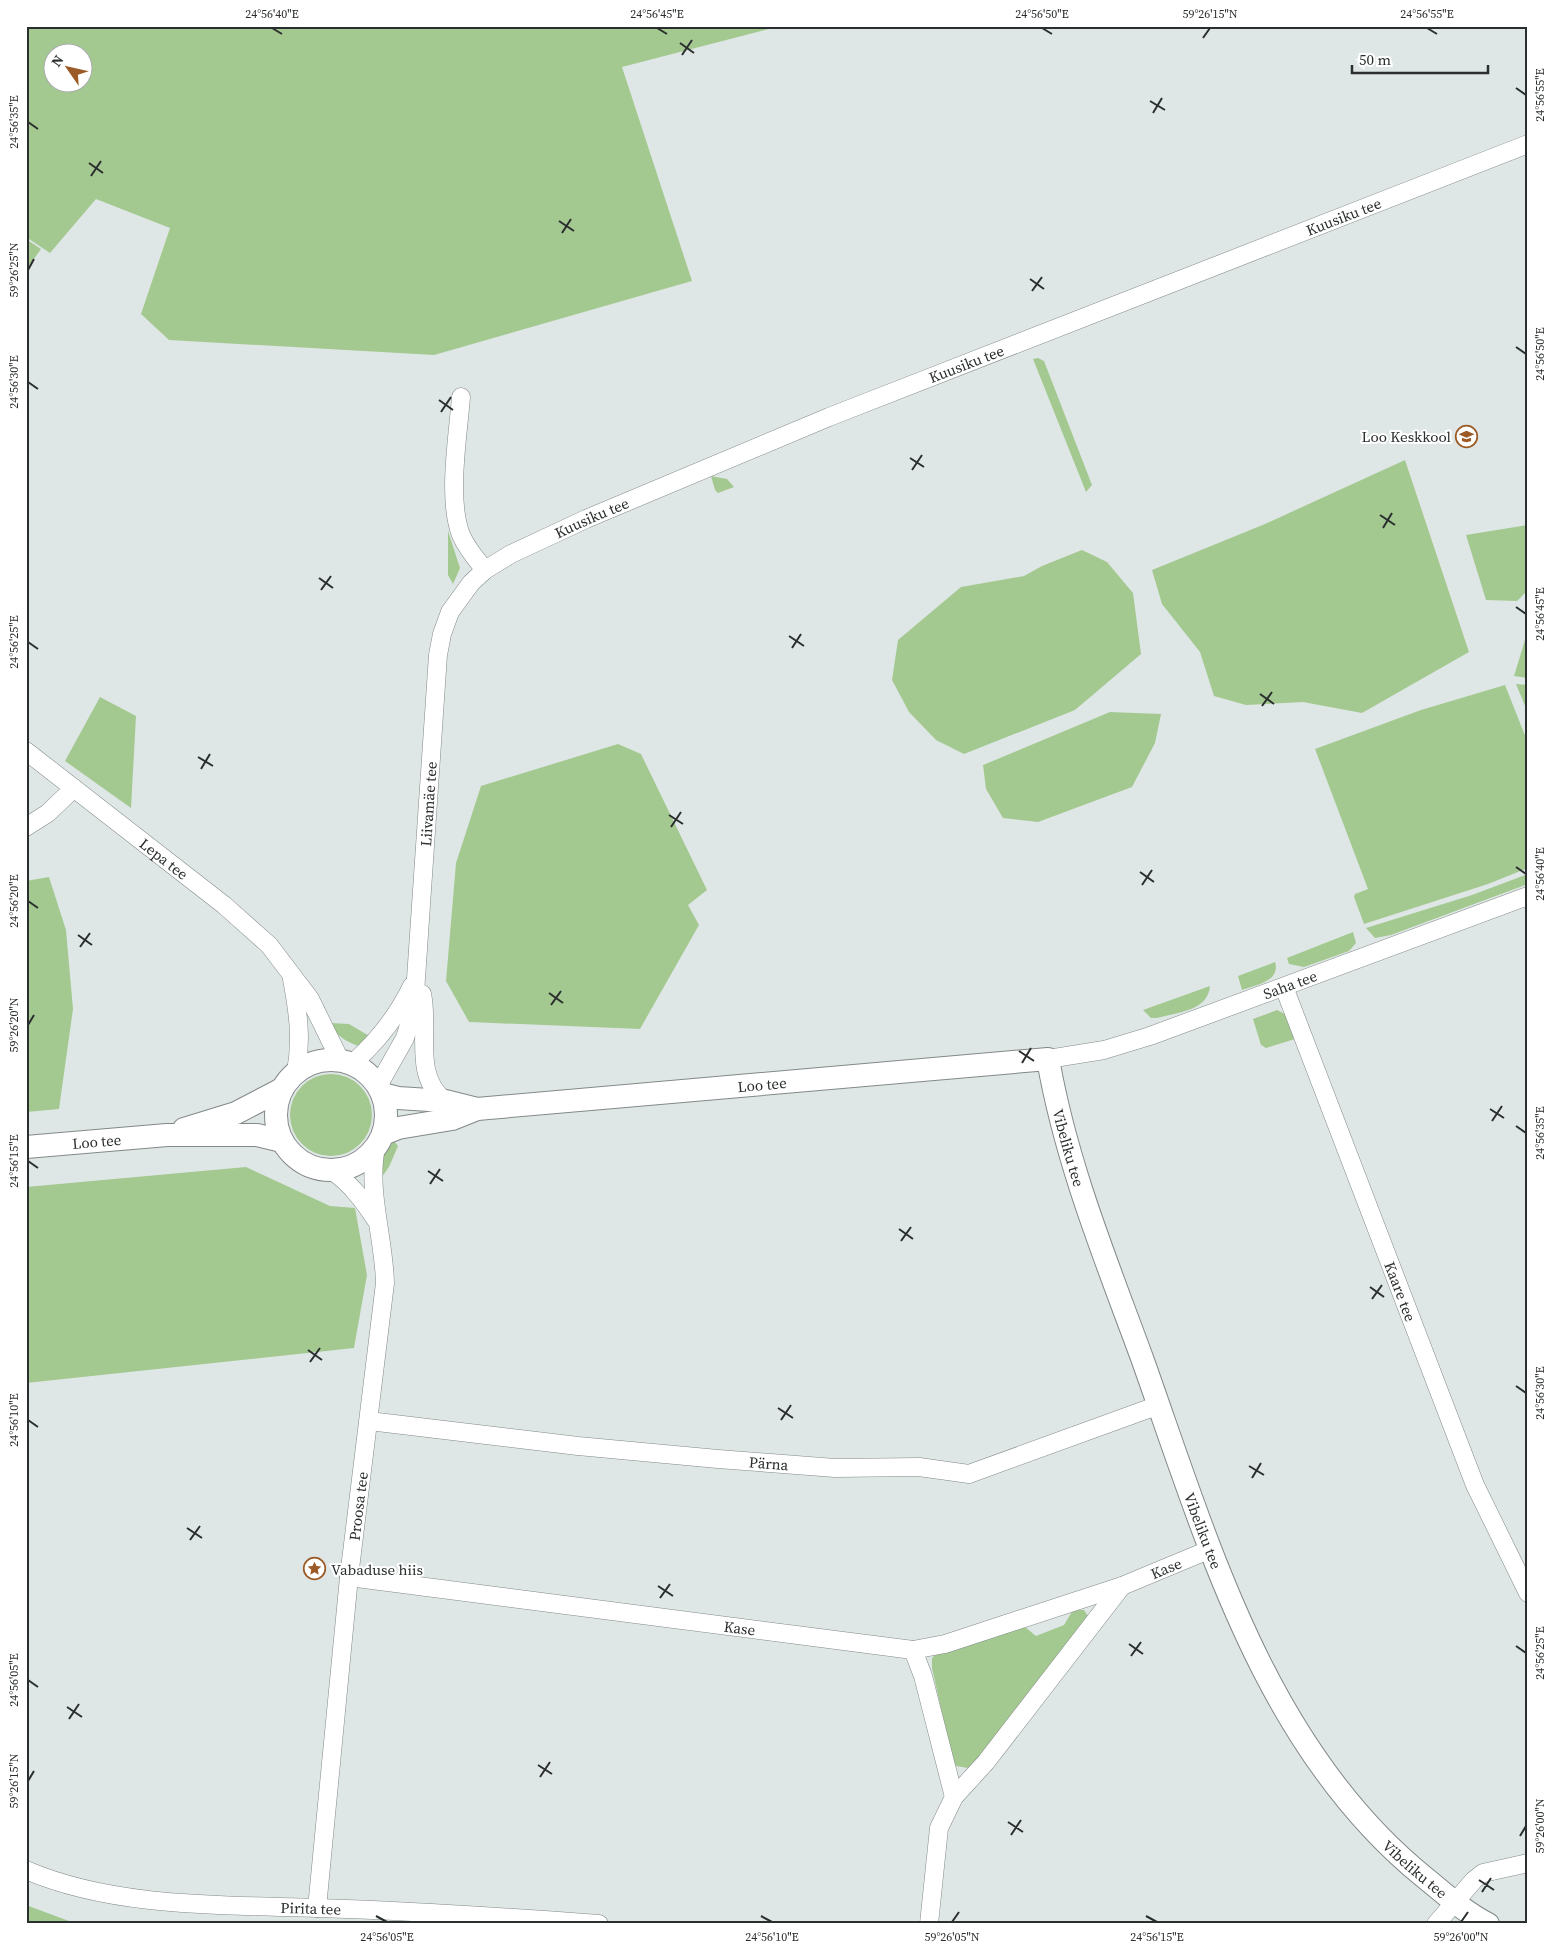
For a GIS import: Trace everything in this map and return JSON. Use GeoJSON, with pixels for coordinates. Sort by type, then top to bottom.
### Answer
{"type":"FeatureCollection","features":[{"type":"Feature","properties":{"kind":"street","name":"Kuusiku tee"},"geometry":{"type":"LineString","coordinates":[[442,634],[450,612],[460,595],[485,570],[511,554],[586,519],[734,456],[1528,144]]}},
{"type":"Feature","properties":{"kind":"street"},"geometry":{"type":"LineString","coordinates":[[461,397],[454,499],[461,534],[468,549],[485,570]]}},
{"type":"Feature","properties":{"kind":"street","name":"Liivamäe tee"},"geometry":{"type":"LineString","coordinates":[[380,1090],[410,1025],[418,974],[438,655],[442,634]]}},
{"type":"Feature","properties":{"kind":"street","name":"Lepa tee"},"geometry":{"type":"LineString","coordinates":[[26,750],[248,924],[269,945],[318,1012],[328,1039],[346,1062]]}},
{"type":"Feature","properties":{"kind":"street"},"geometry":{"type":"LineString","coordinates":[[26,828],[48,813],[74,788]]}},
{"type":"Feature","properties":{"kind":"street","name":"Saha tee"},"geometry":{"type":"LineString","coordinates":[[1048,1059],[1104,1050],[1150,1036],[1284,988],[1528,896]]}},
{"type":"Feature","properties":{"kind":"street"},"geometry":{"type":"LineString","coordinates":[[418,974],[424,1006],[424,1054],[427,1076],[433,1090],[446,1101]]}},
{"type":"Feature","properties":{"kind":"street","name":"Liivamäe tee"},"geometry":{"type":"LineString","coordinates":[[346,1062],[367,1051],[393,1021],[418,974]]}},
{"type":"Feature","properties":{"kind":"street","name":"Lepa tee"},"geometry":{"type":"LineString","coordinates":[[289,1080],[301,1049],[300,1026],[291,976]]}},
{"type":"Feature","properties":{"kind":"street","name":"Kaare tee"},"geometry":{"type":"LineString","coordinates":[[1284,988],[1475,1485],[1527,1590]]}},
{"type":"Feature","properties":{"kind":"street","name":"Loo tee"},"geometry":{"type":"LineString","coordinates":[[379,1140],[398,1128],[452,1120],[477,1109],[1048,1059]]}},
{"type":"Feature","properties":{"kind":"street","name":"Vibeliku tee"},"geometry":{"type":"LineString","coordinates":[[1048,1059],[1057,1110],[1086,1204],[1210,1549],[1254,1652],[1288,1717],[1341,1794],[1372,1830],[1412,1867],[1454,1902],[1488,1924]]}},
{"type":"Feature","properties":{"kind":"street"},"geometry":{"type":"LineString","coordinates":[[317,1061],[346,1062],[362,1069],[380,1090],[386,1114],[379,1140],[356,1164],[331,1170],[319,1169],[302,1162],[289,1151],[282,1141],[276,1115],[289,1080],[317,1061]]}},
{"type":"Feature","properties":{"kind":"street","name":"Loo tee"},"geometry":{"type":"LineString","coordinates":[[167,1134],[236,1113],[289,1080]]}},
{"type":"Feature","properties":{"kind":"street","name":"Loo tee"},"geometry":{"type":"LineString","coordinates":[[380,1090],[398,1098],[446,1101],[477,1109]]}},
{"type":"Feature","properties":{"kind":"street","name":"Loo tee"},"geometry":{"type":"LineString","coordinates":[[26,1147],[167,1134],[257,1135],[282,1141]]}},
{"type":"Feature","properties":{"kind":"street","name":"Proosa tee"},"geometry":{"type":"LineString","coordinates":[[317,1908],[349,1577],[385,1283],[373,1171],[379,1140]]}},
{"type":"Feature","properties":{"kind":"street","name":"Proosa tee"},"geometry":{"type":"LineString","coordinates":[[331,1170],[358,1192],[380,1224]]}},
{"type":"Feature","properties":{"kind":"street","name":"Pärna"},"geometry":{"type":"LineString","coordinates":[[369,1421],[578,1446],[709,1458],[835,1468],[919,1467],[969,1474],[1158,1405]]}},
{"type":"Feature","properties":{"kind":"street","name":"Kase"},"geometry":{"type":"LineString","coordinates":[[349,1577],[913,1650],[945,1644],[1122,1586],[1210,1549]]}},
{"type":"Feature","properties":{"kind":"street","name":"Kase"},"geometry":{"type":"LineString","coordinates":[[929,1924],[939,1828],[954,1797],[986,1762],[1122,1586]]}},
{"type":"Feature","properties":{"kind":"street"},"geometry":{"type":"LineString","coordinates":[[913,1650],[923,1676],[954,1797]]}},
{"type":"Feature","properties":{"kind":"street"},"geometry":{"type":"LineString","coordinates":[[1436,1924],[1454,1902],[1483,1873],[1528,1863]]}},
{"type":"Feature","properties":{"kind":"street","name":"Pirita tee"},"geometry":{"type":"LineString","coordinates":[[26,1870],[44,1878],[83,1889],[213,1906],[317,1908],[599,1924]]}},
{"type":"Feature","properties":{"kind":"green space"},"geometry":{"type":"Polygon","coordinates":[[[26,26],[780,26],[622,67],[692,281],[434,355],[169,340],[141,314],[170,228],[96,199],[50,253],[26,237],[26,26]]]}},
{"type":"Feature","properties":{"kind":"green space"},"geometry":{"type":"Polygon","coordinates":[[[26,239],[41,249],[26,270],[26,239]]]}},
{"type":"Feature","properties":{"kind":"green space"},"geometry":{"type":"Polygon","coordinates":[[[1038,358],[1044,361],[1092,485],[1086,492],[1033,359],[1038,358]]]}},
{"type":"Feature","properties":{"kind":"green space"},"geometry":{"type":"Polygon","coordinates":[[[1405,460],[1469,652],[1362,713],[1303,702],[1246,705],[1214,696],[1200,652],[1162,604],[1152,570],[1265,524],[1405,460]]]}},
{"type":"Feature","properties":{"kind":"green space"},"geometry":{"type":"Polygon","coordinates":[[[711,476],[727,479],[734,487],[718,493],[715,490],[711,476]]]}},
{"type":"Feature","properties":{"kind":"green space"},"geometry":{"type":"Polygon","coordinates":[[[1528,525],[1528,590],[1517,601],[1486,600],[1466,535],[1528,525]]]}},
{"type":"Feature","properties":{"kind":"green space"},"geometry":{"type":"Polygon","coordinates":[[[448,531],[460,568],[453,584],[448,575],[448,531]]]}},
{"type":"Feature","properties":{"kind":"green space"},"geometry":{"type":"Polygon","coordinates":[[[1082,550],[1107,562],[1133,593],[1141,654],[1075,710],[964,754],[936,740],[909,712],[892,680],[898,640],[961,587],[1024,576],[1042,566],[1082,550]]]}},
{"type":"Feature","properties":{"kind":"green space"},"geometry":{"type":"Polygon","coordinates":[[[1528,630],[1528,678],[1514,676],[1528,630]]]}},
{"type":"Feature","properties":{"kind":"green space"},"geometry":{"type":"Polygon","coordinates":[[[1516,684],[1528,685],[1528,713],[1516,684]]]}},
{"type":"Feature","properties":{"kind":"green space"},"geometry":{"type":"Polygon","coordinates":[[[1505,685],[1528,743],[1528,868],[1488,884],[1364,924],[1354,897],[1355,894],[1368,889],[1315,749],[1421,710],[1505,685]]]}},
{"type":"Feature","properties":{"kind":"green space"},"geometry":{"type":"Polygon","coordinates":[[[100,697],[136,716],[131,808],[65,761],[100,697]]]}},
{"type":"Feature","properties":{"kind":"green space"},"geometry":{"type":"Polygon","coordinates":[[[1110,712],[1161,714],[1155,743],[1132,787],[1038,822],[1003,818],[986,789],[983,765],[1110,712]]]}},
{"type":"Feature","properties":{"kind":"green space"},"geometry":{"type":"Polygon","coordinates":[[[618,744],[641,754],[707,890],[688,905],[699,925],[640,1029],[469,1022],[446,981],[456,863],[481,786],[618,744]]]}},
{"type":"Feature","properties":{"kind":"green space"},"geometry":{"type":"Polygon","coordinates":[[[1528,874],[1528,884],[1391,935],[1375,938],[1366,928],[1472,895],[1528,874]]]}},
{"type":"Feature","properties":{"kind":"green space"},"geometry":{"type":"Polygon","coordinates":[[[49,877],[66,930],[73,1009],[59,1109],[26,1112],[26,881],[49,877]]]}},
{"type":"Feature","properties":{"kind":"green space"},"geometry":{"type":"Polygon","coordinates":[[[1353,932],[1356,943],[1349,951],[1304,967],[1289,964],[1287,958],[1353,932]]]}},
{"type":"Feature","properties":{"kind":"green space"},"geometry":{"type":"Polygon","coordinates":[[[1275,962],[1276,968],[1271,978],[1242,990],[1238,976],[1275,962]]]}},
{"type":"Feature","properties":{"kind":"green space"},"geometry":{"type":"Polygon","coordinates":[[[1210,986],[1204,1001],[1191,1009],[1157,1018],[1151,1018],[1143,1010],[1210,986]]]}},
{"type":"Feature","properties":{"kind":"green space"},"geometry":{"type":"Polygon","coordinates":[[[1277,1010],[1285,1014],[1295,1039],[1266,1048],[1261,1045],[1253,1019],[1277,1010]]]}},
{"type":"Feature","properties":{"kind":"green space"},"geometry":{"type":"Polygon","coordinates":[[[330,1023],[349,1024],[371,1037],[359,1046],[350,1043],[336,1032],[330,1023]]]}},
{"type":"Feature","properties":{"kind":"green space"},"geometry":{"type":"Polygon","coordinates":[[[331,1074],[347,1077],[360,1086],[369,1099],[372,1115],[369,1131],[360,1144],[347,1153],[331,1156],[315,1153],[302,1144],[293,1131],[290,1115],[293,1099],[302,1086],[315,1077],[331,1074]]]}},
{"type":"Feature","properties":{"kind":"green space"},"geometry":{"type":"Polygon","coordinates":[[[394,1141],[398,1146],[389,1167],[381,1178],[382,1157],[394,1141]]]}},
{"type":"Feature","properties":{"kind":"green space"},"geometry":{"type":"Polygon","coordinates":[[[246,1167],[330,1206],[355,1208],[367,1275],[354,1348],[26,1383],[26,1187],[246,1167]]]}},
{"type":"Feature","properties":{"kind":"green space"},"geometry":{"type":"Polygon","coordinates":[[[1073,1610],[1084,1610],[1090,1619],[980,1760],[968,1768],[956,1766],[952,1758],[932,1668],[932,1658],[939,1651],[1025,1627],[1036,1636],[1064,1625],[1073,1610]]]}},
{"type":"Feature","properties":{"kind":"green space"},"geometry":{"type":"Polygon","coordinates":[[[26,1905],[77,1924],[26,1924],[26,1905]]]}},
{"type":"Feature","properties":{"kind":"place","name":"Loo Keskkool"},"geometry":{"type":"Point","coordinates":[1467,436]}},
{"type":"Feature","properties":{"kind":"place","name":"Vabaduse hiis"},"geometry":{"type":"Point","coordinates":[315,1569]}}]}
